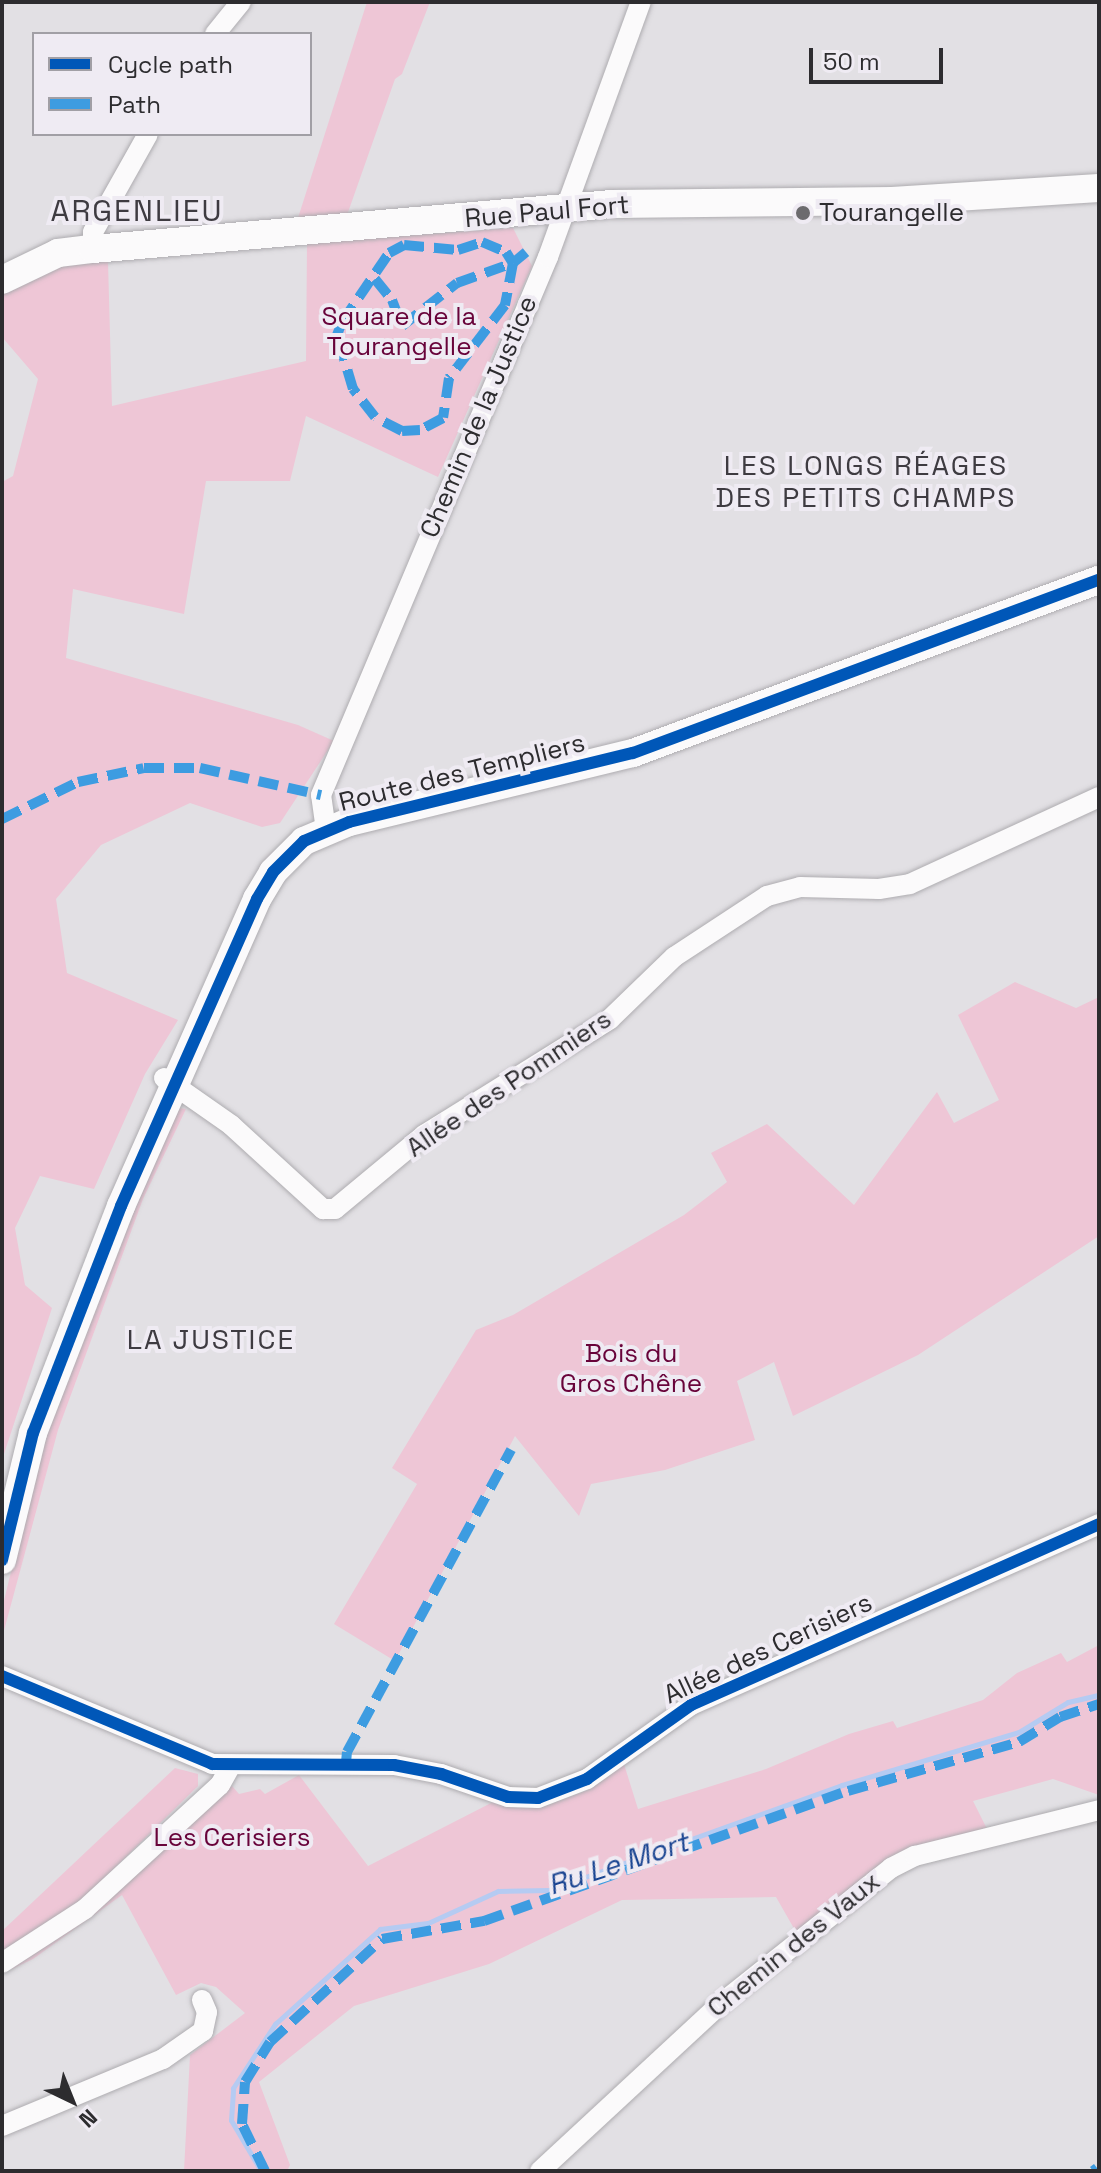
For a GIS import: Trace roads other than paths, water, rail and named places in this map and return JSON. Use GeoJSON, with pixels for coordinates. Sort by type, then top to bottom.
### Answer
{"type":"FeatureCollection","features":[{"type":"Feature","properties":{"kind":"main road","name":"Rue Paul Fort"},"geometry":{"type":"LineString","coordinates":[[2,280],[58,253],[564,209],[951,198],[1099,188]]}},
{"type":"Feature","properties":{"kind":"main road","name":"Route des Templiers"},"geometry":{"type":"LineString","coordinates":[[2,1560],[33,1433],[121,1206],[171,1081],[265,864],[289,836],[381,806],[395,810],[633,753],[1099,580]]}},
{"type":"Feature","properties":{"kind":"main road","name":"Route des Templiers"},"geometry":{"type":"LineString","coordinates":[[2,1508],[27,1411],[76,1270],[171,1081]]}},
{"type":"Feature","properties":{"kind":"street"},"geometry":{"type":"LineString","coordinates":[[217,32],[241,2]]}},
{"type":"Feature","properties":{"kind":"street","name":"Chemin de la Justice"},"geometry":{"type":"LineString","coordinates":[[324,823],[321,795],[364,701],[564,209],[641,2]]}},
{"type":"Feature","properties":{"kind":"street"},"geometry":{"type":"LineString","coordinates":[[93,249],[93,232],[147,136]]}},
{"type":"Feature","properties":{"kind":"street","name":"Allée des Pommiers"},"geometry":{"type":"LineString","coordinates":[[171,1081],[323,1209],[335,1209],[424,1135],[602,1025],[674,957],[767,896],[792,887],[879,889],[910,884],[1099,797]]}},
{"type":"Feature","properties":{"kind":"street","name":"Allée des Cerisiers"},"geometry":{"type":"LineString","coordinates":[[2,1676],[166,1749],[212,1764],[394,1765],[441,1774],[508,1797],[538,1798],[587,1779],[691,1705],[1099,1524]]}},
{"type":"Feature","properties":{"kind":"street"},"geometry":{"type":"LineString","coordinates":[[2,1963],[85,1909],[220,1785],[231,1765]]}},
{"type":"Feature","properties":{"kind":"street","name":"Chemin des Vaux"},"geometry":{"type":"LineString","coordinates":[[540,2171],[719,2005],[891,1868],[915,1856],[1099,1810]]}},
{"type":"Feature","properties":{"kind":"street"},"geometry":{"type":"LineString","coordinates":[[2,2126],[163,2059],[203,2031],[207,2012],[202,2000]]}},
{"type":"Feature","properties":{"kind":"waterway","name":"Ru Le Mort"},"geometry":{"type":"LineString","coordinates":[[261,2171],[231,2120],[233,2088],[275,2024],[380,1929],[428,1923],[498,1891],[549,1890],[842,1785],[1019,1732],[1068,1702],[1099,1695]]}},
{"type":"Feature","properties":{"kind":"place","name":"Tourangelle"},"geometry":{"type":"Point","coordinates":[803,213]}},
{"type":"Feature","properties":{"kind":"district","name":"ARGENLIEU"},"geometry":{"type":"Point","coordinates":[137,211]}},
{"type":"Feature","properties":{"kind":"district","name":"LES LONGS RÉAGES DES PETITS CHAMPS"},"geometry":{"type":"Point","coordinates":[866,481]}},
{"type":"Feature","properties":{"kind":"district","name":"LA JUSTICE"},"geometry":{"type":"Point","coordinates":[211,1339]}},
{"type":"Feature","properties":{"kind":"park label","name":"Square de la Tourangelle"},"geometry":{"type":"Point","coordinates":[399,332]}},
{"type":"Feature","properties":{"kind":"park label","name":"Bois du Gros Chêne"},"geometry":{"type":"Point","coordinates":[631,1369]}},
{"type":"Feature","properties":{"kind":"park label","name":"Les Cerisiers"},"geometry":{"type":"Point","coordinates":[232,1838]}}]}
